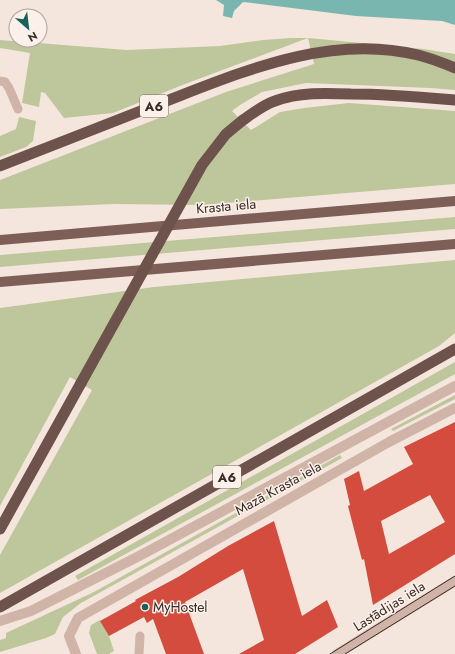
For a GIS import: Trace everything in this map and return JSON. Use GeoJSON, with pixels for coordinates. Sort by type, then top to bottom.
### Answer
{"type":"FeatureCollection","features":[{"type":"Feature","properties":{"kind":"highway","name":"A6"},"geometry":{"type":"LineString","coordinates":[[0,166],[244,71],[311,53],[351,49],[399,52],[418,55],[455,68]]}},
{"type":"Feature","properties":{"kind":"highway"},"geometry":{"type":"LineString","coordinates":[[0,529],[202,165],[226,134],[262,107],[274,101],[294,96],[318,93],[380,94],[455,100]]}},
{"type":"Feature","properties":{"kind":"highway","name":"A6"},"geometry":{"type":"LineString","coordinates":[[0,607],[455,349]]}},
{"type":"Feature","properties":{"kind":"main road","name":"Krasta iela"},"geometry":{"type":"LineString","coordinates":[[0,240],[455,201]]}},
{"type":"Feature","properties":{"kind":"main road"},"geometry":{"type":"LineString","coordinates":[[0,282],[455,244]]}},
{"type":"Feature","properties":{"kind":"street"},"geometry":{"type":"LineString","coordinates":[[0,621],[31,611],[143,554],[455,386]]}},
{"type":"Feature","properties":{"kind":"street","name":"Mazā Krasta iela"},"geometry":{"type":"LineString","coordinates":[[76,654],[69,636],[78,618],[388,442],[455,408]]}},
{"type":"Feature","properties":{"kind":"street","name":"Lastādijas iela"},"geometry":{"type":"LineString","coordinates":[[337,654],[455,581]]}},
{"type":"Feature","properties":{"kind":"lane"},"geometry":{"type":"LineString","coordinates":[[0,81],[5,82],[9,88],[18,109]]}},
{"type":"Feature","properties":{"kind":"lane"},"geometry":{"type":"LineString","coordinates":[[138,654],[140,636]]}},
{"type":"Feature","properties":{"kind":"green space"},"geometry":{"type":"Polygon","coordinates":[[[308,38],[185,84],[113,113],[64,118],[45,93],[41,92],[39,107],[22,103],[30,53],[0,48],[0,40],[8,41],[8,48],[48,48],[48,44],[127,50],[220,46],[263,40],[308,38]]]}},
{"type":"Feature","properties":{"kind":"green space"},"geometry":{"type":"Polygon","coordinates":[[[308,38],[423,49],[455,54],[455,90],[306,83],[262,92],[232,111],[251,130],[280,112],[349,103],[455,111],[455,184],[202,205],[114,204],[0,209],[0,180],[226,92],[314,64],[308,38]]]}},
{"type":"Feature","properties":{"kind":"green space"},"geometry":{"type":"Polygon","coordinates":[[[19,117],[36,121],[33,141],[26,147],[0,157],[0,136],[16,129],[19,117]]]}},
{"type":"Feature","properties":{"kind":"green space"},"geometry":{"type":"Polygon","coordinates":[[[455,217],[455,229],[0,267],[0,255],[455,217]]]}},
{"type":"Feature","properties":{"kind":"green space"},"geometry":{"type":"Polygon","coordinates":[[[455,260],[455,333],[439,346],[0,593],[0,555],[92,390],[70,377],[0,506],[0,308],[154,287],[455,260]]]}},
{"type":"Feature","properties":{"kind":"green space"},"geometry":{"type":"Polygon","coordinates":[[[455,362],[455,374],[78,580],[75,576],[455,362]]]}},
{"type":"Feature","properties":{"kind":"green space"},"geometry":{"type":"Polygon","coordinates":[[[455,395],[455,399],[393,431],[391,429],[455,395]]]}},
{"type":"Feature","properties":{"kind":"green space"},"geometry":{"type":"Polygon","coordinates":[[[340,455],[342,458],[81,603],[63,617],[55,634],[0,652],[0,640],[6,638],[6,633],[94,592],[340,455]]]}},
{"type":"Feature","properties":{"kind":"green space"},"geometry":{"type":"Polygon","coordinates":[[[100,620],[109,636],[114,651],[110,654],[97,654],[89,633],[91,625],[100,620]]]}},
{"type":"Feature","properties":{"kind":"water"},"geometry":{"type":"Polygon","coordinates":[[[216,0],[455,0],[455,25],[442,21],[356,16],[243,2],[234,11],[232,18],[223,16],[224,5],[216,0]]]}},
{"type":"Feature","properties":{"kind":"building"},"geometry":{"type":"Polygon","coordinates":[[[455,422],[455,554],[373,605],[364,559],[362,560],[348,506],[350,505],[344,479],[359,471],[364,491],[413,464],[404,447],[455,422]],[[430,495],[381,521],[389,554],[445,522],[430,495]]]}},
{"type":"Feature","properties":{"kind":"building"},"geometry":{"type":"Polygon","coordinates":[[[274,521],[302,616],[327,600],[338,627],[295,654],[239,654],[264,640],[243,569],[185,602],[204,654],[166,654],[153,619],[147,623],[144,617],[109,636],[100,621],[178,577],[228,546],[274,521]]]}},
{"type":"Feature","properties":{"kind":"tram line"},"geometry":{"type":"LineString","coordinates":[[330,654],[455,576]]}},
{"type":"Feature","properties":{"kind":"tram line"},"geometry":{"type":"LineString","coordinates":[[345,654],[455,586]]}},
{"type":"Feature","properties":{"kind":"place","name":"MyHostel"},"geometry":{"type":"Point","coordinates":[145,607]}}]}
